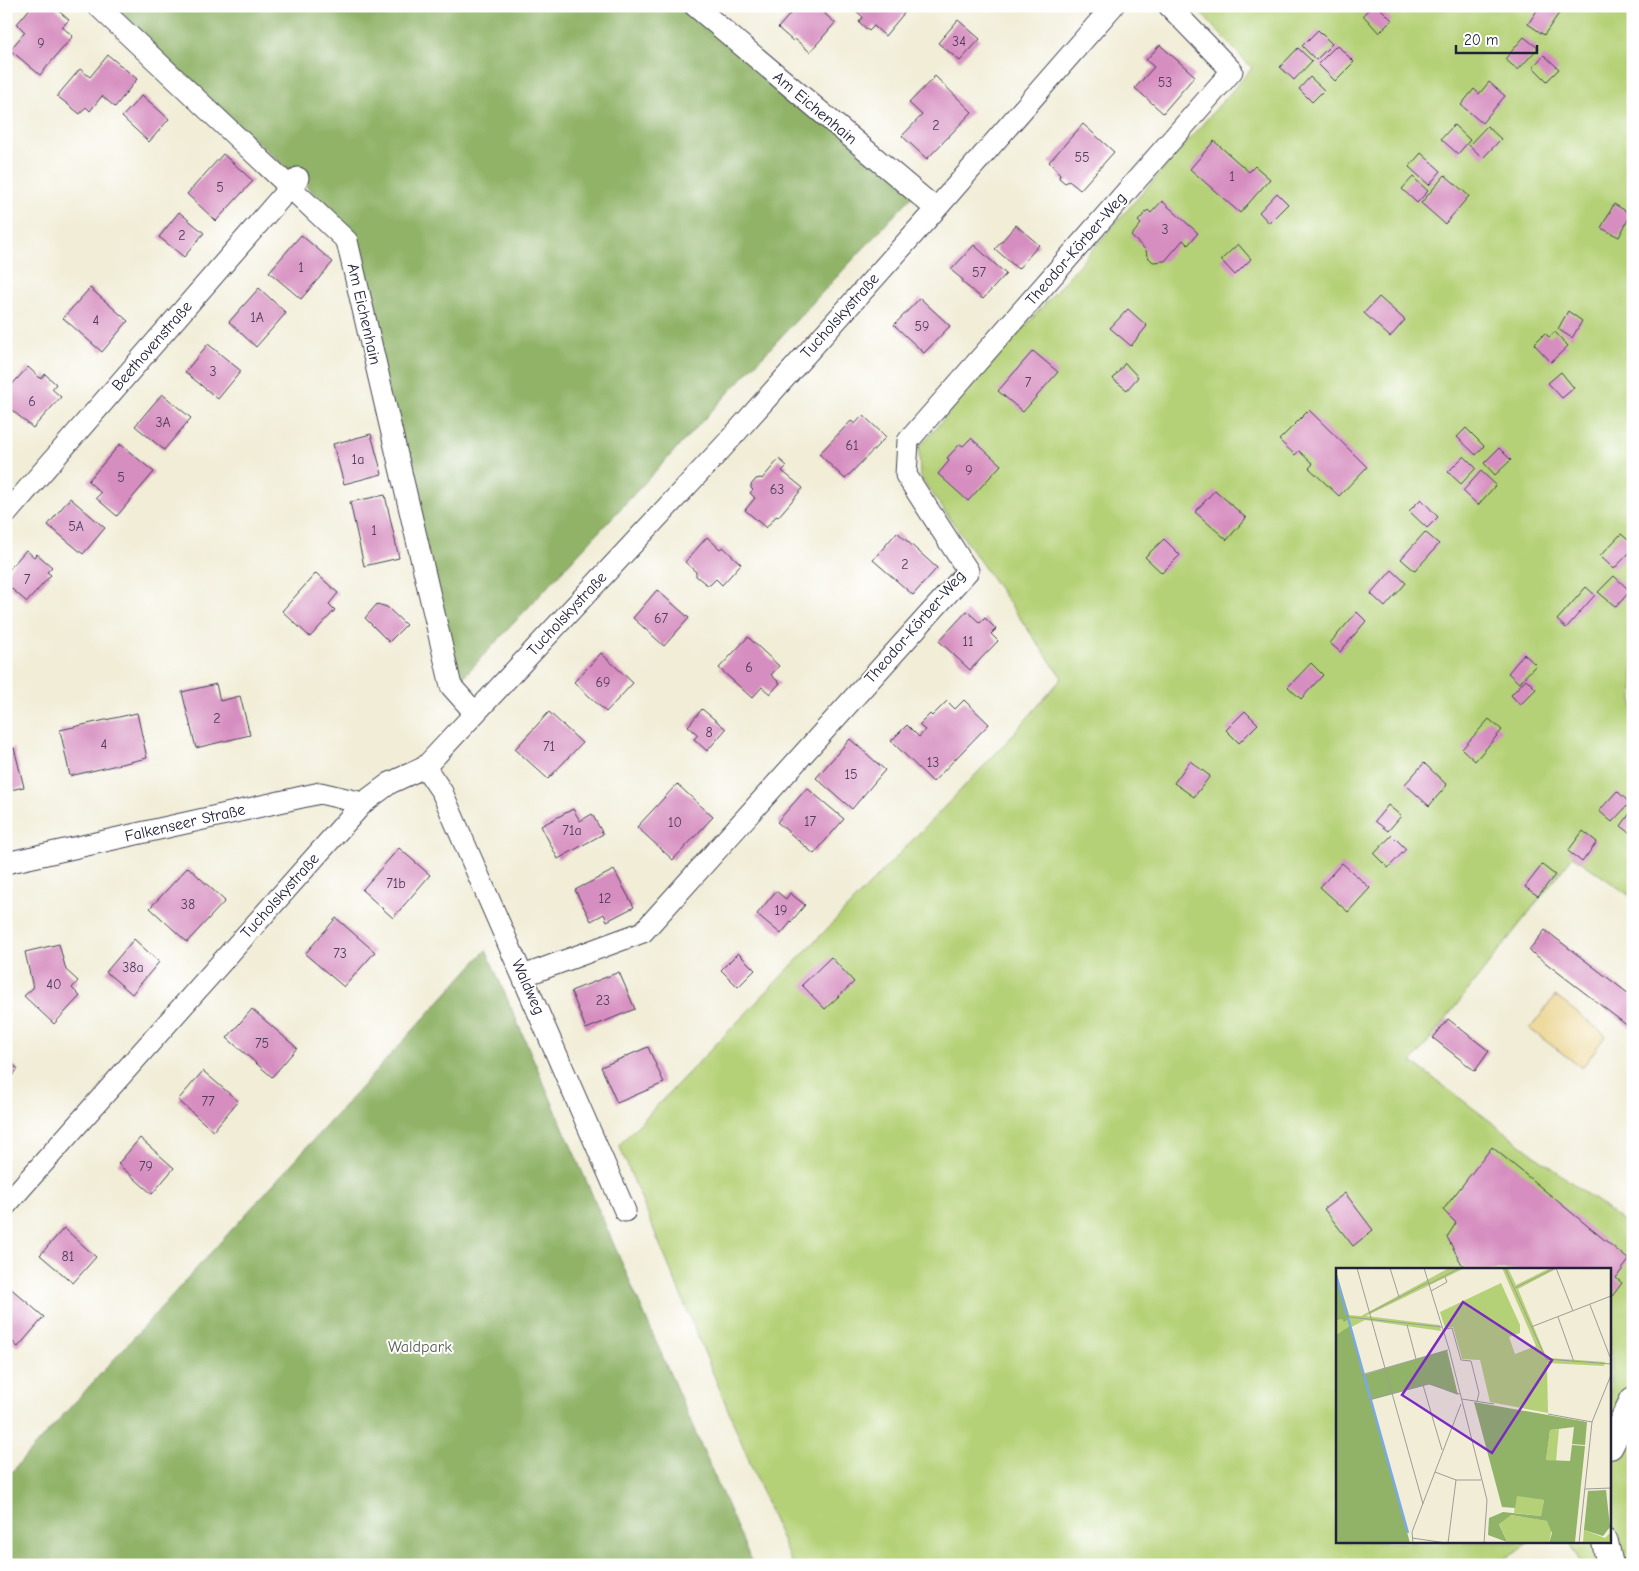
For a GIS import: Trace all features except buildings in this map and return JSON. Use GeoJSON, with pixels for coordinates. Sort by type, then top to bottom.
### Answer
{"type":"FeatureCollection","features":[{"type":"Feature","properties":{"kind":"street","name":"Am Eichenhain"},"geometry":{"type":"LineString","coordinates":[[98,6],[294,182],[347,241],[451,686],[475,713]]}},
{"type":"Feature","properties":{"kind":"street","name":"Am Eichenhain"},"geometry":{"type":"LineString","coordinates":[[695,6],[936,209]]}},
{"type":"Feature","properties":{"kind":"street","name":"Tucholskystraße"},"geometry":{"type":"LineString","coordinates":[[6,1205],[363,803],[390,782],[425,767],[717,453],[936,209],[1113,6]]}},
{"type":"Feature","properties":{"kind":"street","name":"Theodor-Körber-Weg"},"geometry":{"type":"LineString","coordinates":[[523,976],[643,932],[968,571],[906,475],[908,441],[1232,71],[1169,6]]}},
{"type":"Feature","properties":{"kind":"street","name":"Beethovenstraße"},"geometry":{"type":"LineString","coordinates":[[6,514],[294,182]]}},
{"type":"Feature","properties":{"kind":"street","name":"Waldweg"},"geometry":{"type":"LineString","coordinates":[[425,767],[442,792],[625,1210]]}},
{"type":"Feature","properties":{"kind":"street","name":"Falkenseer Straße"},"geometry":{"type":"LineString","coordinates":[[6,863],[320,793],[363,803]]}},
{"type":"Feature","properties":{"kind":"street"},"geometry":{"type":"LineString","coordinates":[[1612,1442],[1633,1400]]}},
{"type":"Feature","properties":{"kind":"street"},"geometry":{"type":"LineString","coordinates":[[1605,1544],[1610,1565]]}},
{"type":"Feature","properties":{"kind":"green space"},"geometry":{"type":"Polygon","coordinates":[[[107,6],[695,6],[916,192],[453,688],[346,238],[317,196],[107,6]]]}},
{"type":"Feature","properties":{"kind":"green space"},"geometry":{"type":"Polygon","coordinates":[[[1194,6],[1633,6],[1633,898],[1573,856],[1412,1062],[1633,1229],[1633,1565],[1582,1565],[1570,1544],[1612,1544],[1612,1268],[1336,1268],[1336,1544],[1526,1544],[1496,1565],[792,1565],[619,1145],[1003,746],[1062,678],[920,476],[919,447],[1252,68],[1194,6]]]}},
{"type":"Feature","properties":{"kind":"green space","name":"Waldpark"},"geometry":{"type":"Polygon","coordinates":[[[486,950],[753,1565],[6,1565],[6,1478],[486,950]]]}},
{"type":"Feature","properties":{"kind":"sand"},"geometry":{"type":"Polygon","coordinates":[[[1555,996],[1606,1035],[1582,1068],[1530,1029],[1555,996]]]}}]}
